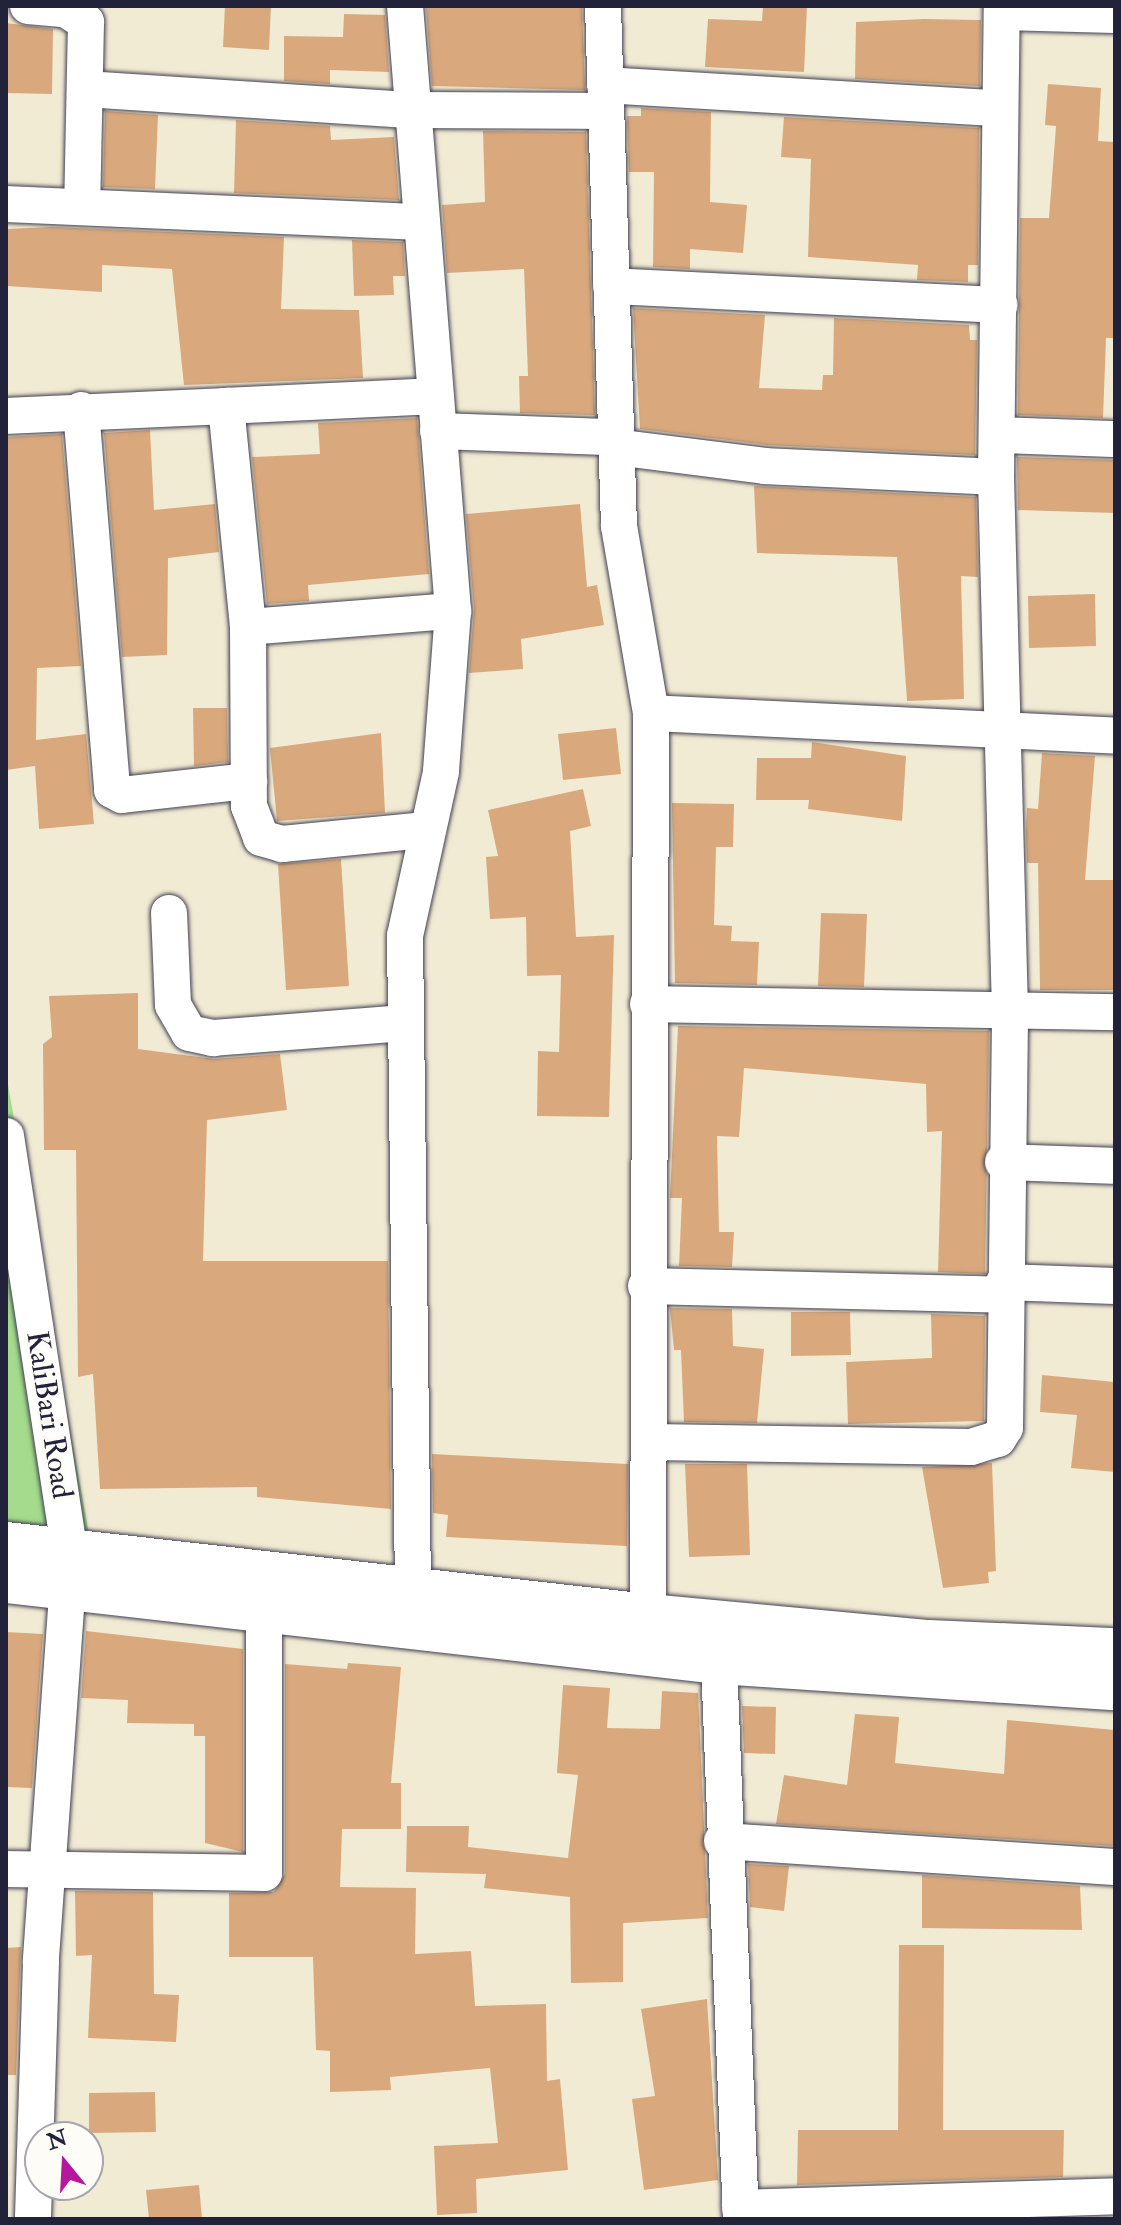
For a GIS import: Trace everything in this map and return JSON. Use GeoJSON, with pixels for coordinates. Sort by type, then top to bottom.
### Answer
{"type":"FeatureCollection","features":[{"type":"Feature","properties":{"kind":"main road"},"geometry":{"type":"LineString","coordinates":[[6,1544],[71,1571],[264,1608],[719,1662],[1115,1688]]}},
{"type":"Feature","properties":{"kind":"main road"},"geometry":{"type":"LineString","coordinates":[[6,1581],[71,1571],[413,1593],[929,1642],[1115,1650]]}},
{"type":"Feature","properties":{"kind":"street"},"geometry":{"type":"LineString","coordinates":[[28,6],[65,9],[86,22],[82,207]]}},
{"type":"Feature","properties":{"kind":"street"},"geometry":{"type":"LineString","coordinates":[[405,6],[453,611],[441,772],[405,936],[402,1023],[414,1237],[413,1593]]}},
{"type":"Feature","properties":{"kind":"street"},"geometry":{"type":"LineString","coordinates":[[603,6],[615,442],[624,569],[651,713],[646,1286],[652,1442],[648,1616]]}},
{"type":"Feature","properties":{"kind":"street"},"geometry":{"type":"LineString","coordinates":[[652,1442],[971,1447],[998,1439],[1005,1428],[1003,1162],[1010,1012],[1000,731],[996,477],[1000,435],[997,108],[1002,9],[1115,15]]}},
{"type":"Feature","properties":{"kind":"street"},"geometry":{"type":"LineString","coordinates":[[85,89],[412,110],[606,98],[997,108]]}},
{"type":"Feature","properties":{"kind":"street"},"geometry":{"type":"LineString","coordinates":[[6,204],[421,222]]}},
{"type":"Feature","properties":{"kind":"street"},"geometry":{"type":"LineString","coordinates":[[611,286],[1000,305]]}},
{"type":"Feature","properties":{"kind":"street"},"geometry":{"type":"LineString","coordinates":[[6,416],[81,410],[435,396]]}},
{"type":"Feature","properties":{"kind":"street"},"geometry":{"type":"LineString","coordinates":[[226,406],[248,627],[252,827],[261,838],[282,844],[426,830]]}},
{"type":"Feature","properties":{"kind":"street"},"geometry":{"type":"LineString","coordinates":[[81,410],[109,785],[122,795],[249,781]]}},
{"type":"Feature","properties":{"kind":"street"},"geometry":{"type":"LineString","coordinates":[[438,431],[615,442],[765,466],[996,477]]}},
{"type":"Feature","properties":{"kind":"street"},"geometry":{"type":"LineString","coordinates":[[1000,435],[1115,439]]}},
{"type":"Feature","properties":{"kind":"street"},"geometry":{"type":"LineString","coordinates":[[248,627],[453,611]]}},
{"type":"Feature","properties":{"kind":"street"},"geometry":{"type":"LineString","coordinates":[[651,713],[1115,736]]}},
{"type":"Feature","properties":{"kind":"street"},"geometry":{"type":"LineString","coordinates":[[169,913],[173,1005],[189,1033],[213,1038],[402,1023]]}},
{"type":"Feature","properties":{"kind":"street"},"geometry":{"type":"LineString","coordinates":[[648,1004],[1115,1012]]}},
{"type":"Feature","properties":{"kind":"street","name":"KaliBari Road"},"geometry":{"type":"LineString","coordinates":[[6,1136],[71,1571],[51,1869],[33,2219]]}},
{"type":"Feature","properties":{"kind":"street"},"geometry":{"type":"LineString","coordinates":[[1003,1162],[1115,1166]]}},
{"type":"Feature","properties":{"kind":"street"},"geometry":{"type":"LineString","coordinates":[[646,1286],[1004,1289],[1115,1286]]}},
{"type":"Feature","properties":{"kind":"street"},"geometry":{"type":"LineString","coordinates":[[6,1869],[264,1873],[264,1608]]}},
{"type":"Feature","properties":{"kind":"street"},"geometry":{"type":"LineString","coordinates":[[719,1662],[722,1841],[740,2213],[1115,2196]]}},
{"type":"Feature","properties":{"kind":"street"},"geometry":{"type":"LineString","coordinates":[[722,1841],[1115,1867]]}},
{"type":"Feature","properties":{"kind":"green space"},"geometry":{"type":"Polygon","coordinates":[[[6,1074],[93,1556],[6,1540],[6,1074]]]}},
{"type":"Feature","properties":{"kind":"building"},"geometry":{"type":"Polygon","coordinates":[[[225,6],[271,6],[269,50],[223,47],[225,6]]]}},
{"type":"Feature","properties":{"kind":"building"},"geometry":{"type":"Polygon","coordinates":[[[426,6],[582,6],[585,90],[432,86],[426,6]]]}},
{"type":"Feature","properties":{"kind":"building"},"geometry":{"type":"Polygon","coordinates":[[[763,6],[807,6],[804,72],[705,67],[708,19],[762,21],[763,6]]]}},
{"type":"Feature","properties":{"kind":"building"},"geometry":{"type":"Polygon","coordinates":[[[344,14],[385,15],[389,72],[330,70],[330,84],[284,81],[284,36],[343,37],[344,14]]]}},
{"type":"Feature","properties":{"kind":"building"},"geometry":{"type":"Polygon","coordinates":[[[981,20],[980,86],[855,79],[856,22],[981,20]]]}},
{"type":"Feature","properties":{"kind":"building"},"geometry":{"type":"Polygon","coordinates":[[[6,23],[53,29],[52,94],[6,93],[6,23]]]}},
{"type":"Feature","properties":{"kind":"building"},"geometry":{"type":"Polygon","coordinates":[[[1048,84],[1101,88],[1098,141],[1115,142],[1115,338],[1106,338],[1103,418],[1018,415],[1020,218],[1049,218],[1056,126],[1045,125],[1048,84]]]}},
{"type":"Feature","properties":{"kind":"building"},"geometry":{"type":"Polygon","coordinates":[[[641,108],[711,112],[710,202],[747,205],[743,253],[690,249],[690,269],[653,267],[654,172],[629,172],[627,116],[641,116],[641,108]]]}},
{"type":"Feature","properties":{"kind":"building"},"geometry":{"type":"Polygon","coordinates":[[[105,111],[158,115],[155,189],[103,187],[105,111]]]}},
{"type":"Feature","properties":{"kind":"building"},"geometry":{"type":"Polygon","coordinates":[[[784,117],[979,128],[978,265],[968,265],[968,282],[917,280],[918,265],[808,257],[811,159],[781,157],[784,117]]]}},
{"type":"Feature","properties":{"kind":"building"},"geometry":{"type":"Polygon","coordinates":[[[236,120],[330,126],[331,140],[394,137],[399,200],[234,193],[236,120]]]}},
{"type":"Feature","properties":{"kind":"building"},"geometry":{"type":"Polygon","coordinates":[[[483,131],[586,132],[595,415],[520,413],[519,376],[528,376],[524,269],[447,273],[442,205],[485,202],[483,131]]]}},
{"type":"Feature","properties":{"kind":"building"},"geometry":{"type":"Polygon","coordinates":[[[53,227],[284,237],[281,309],[359,310],[363,378],[184,385],[172,269],[102,265],[102,292],[6,286],[6,229],[53,227]]]}},
{"type":"Feature","properties":{"kind":"building"},"geometry":{"type":"Polygon","coordinates":[[[352,240],[403,242],[405,276],[393,276],[394,295],[354,296],[352,240]]]}},
{"type":"Feature","properties":{"kind":"building"},"geometry":{"type":"Polygon","coordinates":[[[633,308],[765,315],[759,388],[822,390],[823,375],[833,375],[834,318],[969,325],[970,340],[977,340],[975,455],[767,445],[640,429],[633,308]]]}},
{"type":"Feature","properties":{"kind":"building"},"geometry":{"type":"Polygon","coordinates":[[[417,418],[429,574],[308,585],[309,601],[267,604],[252,457],[320,454],[318,423],[417,418]]]}},
{"type":"Feature","properties":{"kind":"building"},"geometry":{"type":"Polygon","coordinates":[[[150,430],[154,510],[215,504],[219,552],[168,558],[167,655],[122,657],[104,433],[150,430]]]}},
{"type":"Feature","properties":{"kind":"building"},"geometry":{"type":"Polygon","coordinates":[[[62,434],[81,666],[37,668],[36,740],[86,734],[94,824],[39,829],[35,766],[6,770],[6,437],[62,434]]]}},
{"type":"Feature","properties":{"kind":"building"},"geometry":{"type":"Polygon","coordinates":[[[1017,457],[1115,460],[1115,513],[1018,510],[1017,457]]]}},
{"type":"Feature","properties":{"kind":"building"},"geometry":{"type":"Polygon","coordinates":[[[754,486],[976,497],[978,577],[961,576],[964,699],[907,701],[897,557],[757,553],[754,486]]]}},
{"type":"Feature","properties":{"kind":"building"},"geometry":{"type":"Polygon","coordinates":[[[580,504],[587,587],[597,585],[604,625],[521,639],[523,669],[469,673],[474,609],[466,514],[580,504]]]}},
{"type":"Feature","properties":{"kind":"building"},"geometry":{"type":"Polygon","coordinates":[[[1095,594],[1096,646],[1029,648],[1028,596],[1095,594]]]}},
{"type":"Feature","properties":{"kind":"building"},"geometry":{"type":"Polygon","coordinates":[[[193,708],[227,708],[228,762],[194,766],[193,708]]]}},
{"type":"Feature","properties":{"kind":"building"},"geometry":{"type":"Polygon","coordinates":[[[616,728],[621,774],[563,780],[558,734],[616,728]]]}},
{"type":"Feature","properties":{"kind":"building"},"geometry":{"type":"Polygon","coordinates":[[[381,733],[385,813],[277,821],[270,748],[381,733]]]}},
{"type":"Feature","properties":{"kind":"building"},"geometry":{"type":"Polygon","coordinates":[[[812,742],[906,756],[902,821],[808,809],[809,800],[756,800],[757,758],[811,758],[812,742]]]}},
{"type":"Feature","properties":{"kind":"building"},"geometry":{"type":"Polygon","coordinates":[[[1042,753],[1095,756],[1085,880],[1115,880],[1115,990],[1040,990],[1038,863],[1027,863],[1026,830],[1027,808],[1038,809],[1042,753]]]}},
{"type":"Feature","properties":{"kind":"building"},"geometry":{"type":"Polygon","coordinates":[[[583,789],[591,826],[570,831],[576,937],[614,935],[609,1117],[537,1116],[538,1051],[559,1052],[561,975],[527,976],[526,917],[490,919],[486,857],[498,856],[488,810],[583,789]]]}},
{"type":"Feature","properties":{"kind":"building"},"geometry":{"type":"Polygon","coordinates":[[[672,803],[734,804],[733,847],[716,847],[714,925],[732,926],[731,941],[759,942],[757,985],[675,983],[672,803]]]}},
{"type":"Feature","properties":{"kind":"building"},"geometry":{"type":"Polygon","coordinates":[[[341,859],[349,986],[286,990],[278,864],[341,859]]]}},
{"type":"Feature","properties":{"kind":"building"},"geometry":{"type":"Polygon","coordinates":[[[821,913],[867,914],[864,987],[818,986],[821,913]]]}},
{"type":"Feature","properties":{"kind":"building"},"geometry":{"type":"Polygon","coordinates":[[[138,993],[138,1049],[214,1059],[280,1054],[287,1110],[207,1120],[203,1261],[388,1261],[391,1509],[257,1497],[257,1487],[100,1489],[93,1374],[78,1377],[76,1150],[44,1150],[43,1044],[52,1037],[49,996],[138,993]]]}},
{"type":"Feature","properties":{"kind":"building"},"geometry":{"type":"Polygon","coordinates":[[[678,1026],[989,1031],[985,1274],[938,1272],[942,1131],[927,1132],[926,1084],[744,1068],[739,1137],[717,1136],[719,1232],[734,1232],[732,1267],[679,1266],[682,1198],[670,1198],[678,1026]]]}},
{"type":"Feature","properties":{"kind":"building"},"geometry":{"type":"Polygon","coordinates":[[[670,1308],[732,1309],[733,1346],[764,1349],[757,1423],[684,1422],[681,1350],[674,1350],[670,1308]]]}},
{"type":"Feature","properties":{"kind":"building"},"geometry":{"type":"Polygon","coordinates":[[[791,1312],[850,1312],[851,1355],[791,1356],[791,1312]]]}},
{"type":"Feature","properties":{"kind":"building"},"geometry":{"type":"Polygon","coordinates":[[[931,1314],[985,1316],[984,1421],[848,1424],[846,1362],[932,1358],[931,1314]]]}},
{"type":"Feature","properties":{"kind":"building"},"geometry":{"type":"Polygon","coordinates":[[[1042,1375],[1115,1382],[1115,1472],[1071,1468],[1077,1415],[1040,1412],[1042,1375]]]}},
{"type":"Feature","properties":{"kind":"building"},"geometry":{"type":"Polygon","coordinates":[[[432,1454],[628,1464],[627,1546],[446,1537],[448,1515],[433,1513],[432,1454]]]}},
{"type":"Feature","properties":{"kind":"building"},"geometry":{"type":"Polygon","coordinates":[[[992,1463],[996,1571],[988,1572],[989,1583],[943,1588],[922,1467],[992,1463]]]}},
{"type":"Feature","properties":{"kind":"building"},"geometry":{"type":"Polygon","coordinates":[[[685,1464],[747,1464],[750,1555],[689,1557],[685,1464]]]}},
{"type":"Feature","properties":{"kind":"building"},"geometry":{"type":"Polygon","coordinates":[[[86,1631],[243,1649],[243,1852],[205,1843],[205,1736],[194,1736],[194,1724],[127,1723],[128,1700],[81,1698],[86,1631]]]}},
{"type":"Feature","properties":{"kind":"building"},"geometry":{"type":"Polygon","coordinates":[[[6,1632],[43,1634],[32,1788],[6,1787],[6,1632]]]}},
{"type":"Feature","properties":{"kind":"building"},"geometry":{"type":"Polygon","coordinates":[[[348,1663],[401,1667],[391,1783],[401,1783],[401,1829],[342,1829],[340,1887],[416,1888],[415,1954],[471,1951],[475,2006],[546,2004],[547,2081],[560,2079],[568,2170],[476,2179],[477,2213],[437,2215],[434,2146],[498,2143],[490,2068],[390,2077],[391,2090],[330,2092],[330,2051],[316,2050],[313,1957],[229,1957],[229,1893],[274,1892],[285,1874],[285,1664],[347,1669],[348,1663]]]}},
{"type":"Feature","properties":{"kind":"building"},"geometry":{"type":"Polygon","coordinates":[[[563,1685],[610,1688],[607,1728],[660,1729],[662,1691],[698,1693],[708,1918],[623,1923],[623,1982],[571,1983],[570,1897],[484,1888],[486,1874],[406,1872],[407,1826],[469,1826],[468,1847],[568,1858],[578,1775],[557,1773],[563,1685]]]}},
{"type":"Feature","properties":{"kind":"building"},"geometry":{"type":"Polygon","coordinates":[[[742,1706],[776,1707],[775,1754],[744,1753],[742,1706]]]}},
{"type":"Feature","properties":{"kind":"building"},"geometry":{"type":"Polygon","coordinates":[[[855,1714],[899,1717],[895,1763],[1004,1774],[1007,1720],[1115,1730],[1115,1846],[776,1824],[784,1775],[847,1785],[855,1714]]]}},
{"type":"Feature","properties":{"kind":"building"},"geometry":{"type":"Polygon","coordinates":[[[748,1864],[789,1866],[784,1911],[750,1907],[748,1864]]]}},
{"type":"Feature","properties":{"kind":"building"},"geometry":{"type":"Polygon","coordinates":[[[922,1875],[1080,1886],[1082,1930],[922,1928],[922,1875]]]}},
{"type":"Feature","properties":{"kind":"building"},"geometry":{"type":"Polygon","coordinates":[[[75,1891],[153,1892],[154,1994],[179,1995],[176,2042],[88,2038],[92,1955],[76,1956],[75,1891]]]}},
{"type":"Feature","properties":{"kind":"building"},"geometry":{"type":"Polygon","coordinates":[[[899,1945],[944,1945],[943,2130],[1064,2130],[1063,2177],[797,2185],[798,2130],[898,2130],[899,1945]]]}},
{"type":"Feature","properties":{"kind":"building"},"geometry":{"type":"Polygon","coordinates":[[[21,1947],[16,2075],[6,2075],[6,1948],[21,1947]]]}},
{"type":"Feature","properties":{"kind":"building"},"geometry":{"type":"Polygon","coordinates":[[[707,1999],[718,2180],[644,2190],[632,2099],[655,2096],[641,2009],[707,1999]]]}},
{"type":"Feature","properties":{"kind":"building"},"geometry":{"type":"Polygon","coordinates":[[[155,2092],[156,2132],[104,2133],[104,2121],[89,2121],[89,2093],[155,2092]]]}},
{"type":"Feature","properties":{"kind":"building"},"geometry":{"type":"Polygon","coordinates":[[[199,2185],[202,2219],[149,2219],[146,2190],[199,2185]]]}}]}
